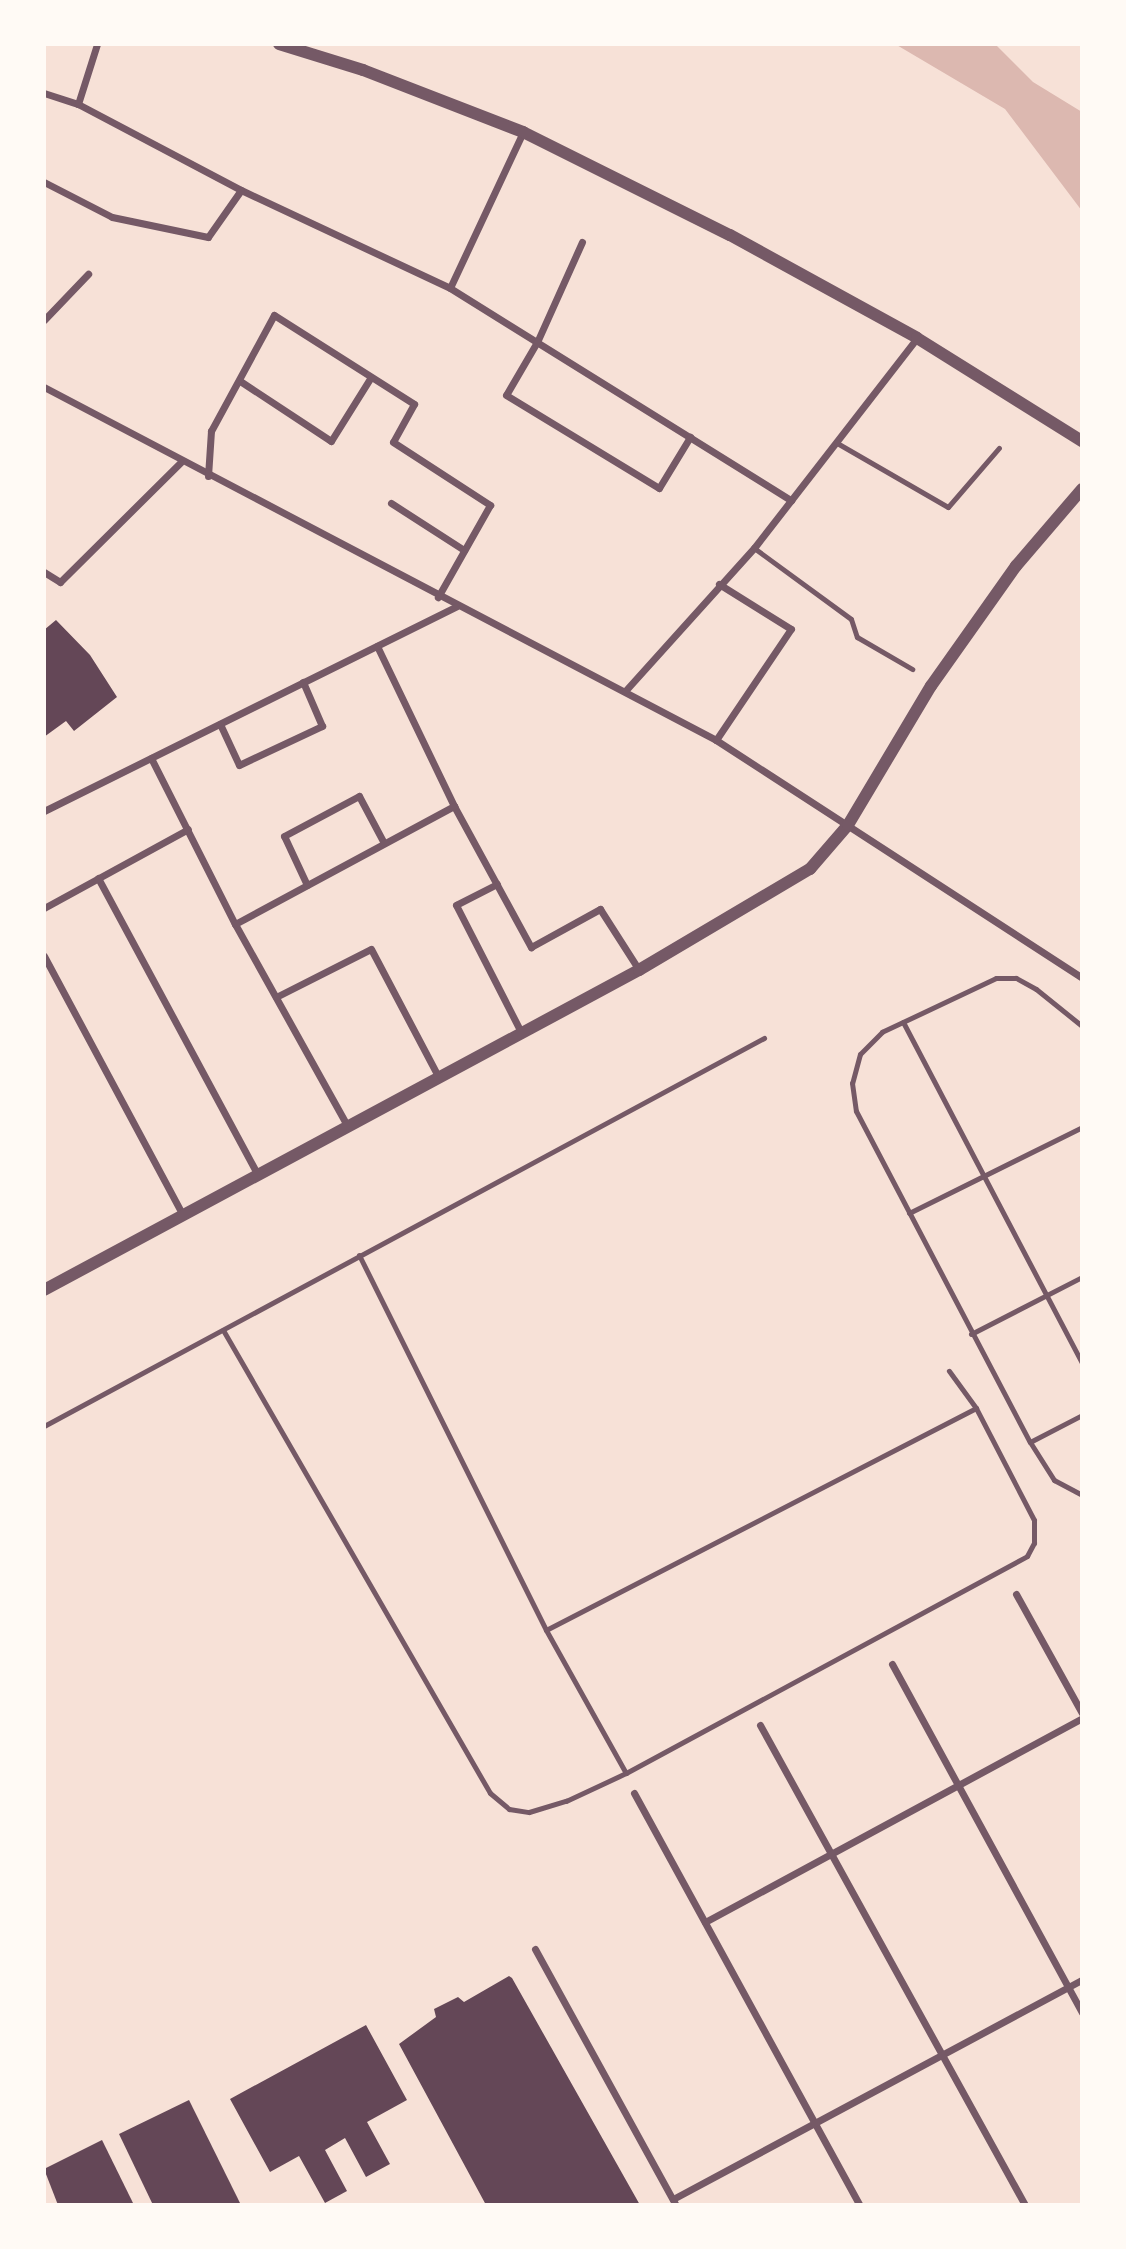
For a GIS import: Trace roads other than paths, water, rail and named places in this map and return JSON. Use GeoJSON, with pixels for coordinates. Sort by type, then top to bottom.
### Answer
{"type":"FeatureCollection","features":[{"type":"Feature","properties":{"kind":"street"},"geometry":{"type":"LineString","coordinates":[[78,104],[97,44]]}},
{"type":"Feature","properties":{"kind":"street"},"geometry":{"type":"LineString","coordinates":[[279,44],[363,70],[523,132],[730,234],[916,338],[1082,441]]}},
{"type":"Feature","properties":{"kind":"street"},"geometry":{"type":"LineString","coordinates":[[44,93],[78,104],[241,190],[450,288],[792,500]]}},
{"type":"Feature","properties":{"kind":"street"},"geometry":{"type":"LineString","coordinates":[[450,288],[523,132]]}},
{"type":"Feature","properties":{"kind":"street"},"geometry":{"type":"LineString","coordinates":[[44,182],[112,217],[208,237],[241,190]]}},
{"type":"Feature","properties":{"kind":"street"},"geometry":{"type":"LineString","coordinates":[[582,242],[537,342],[506,395],[659,488],[690,437]]}},
{"type":"Feature","properties":{"kind":"street"},"geometry":{"type":"LineString","coordinates":[[44,320],[88,274]]}},
{"type":"Feature","properties":{"kind":"street"},"geometry":{"type":"LineString","coordinates":[[208,476],[211,430],[240,382],[274,315],[414,404],[393,442],[490,506],[438,597]]}},
{"type":"Feature","properties":{"kind":"street"},"geometry":{"type":"LineString","coordinates":[[626,690],[754,548],[916,338]]}},
{"type":"Feature","properties":{"kind":"street"},"geometry":{"type":"LineString","coordinates":[[240,382],[331,441],[371,377]]}},
{"type":"Feature","properties":{"kind":"street"},"geometry":{"type":"LineString","coordinates":[[44,387],[457,607],[626,690],[716,740],[1082,978]]}},
{"type":"Feature","properties":{"kind":"street"},"geometry":{"type":"LineString","coordinates":[[44,572],[60,582],[181,462]]}},
{"type":"Feature","properties":{"kind":"street"},"geometry":{"type":"LineString","coordinates":[[44,1290],[639,970],[810,869],[848,825],[931,686],[1017,566],[1082,489]]}},
{"type":"Feature","properties":{"kind":"street"},"geometry":{"type":"LineString","coordinates":[[391,503],[464,550]]}},
{"type":"Feature","properties":{"kind":"street"},"geometry":{"type":"LineString","coordinates":[[716,740],[791,629],[719,584]]}},
{"type":"Feature","properties":{"kind":"street"},"geometry":{"type":"LineString","coordinates":[[44,811],[457,607]]}},
{"type":"Feature","properties":{"kind":"street"},"geometry":{"type":"LineString","coordinates":[[377,646],[454,806],[531,947],[600,909],[639,970]]}},
{"type":"Feature","properties":{"kind":"street"},"geometry":{"type":"LineString","coordinates":[[220,724],[239,765],[323,726],[303,682]]}},
{"type":"Feature","properties":{"kind":"street"},"geometry":{"type":"LineString","coordinates":[[151,758],[235,924],[348,1127]]}},
{"type":"Feature","properties":{"kind":"street"},"geometry":{"type":"LineString","coordinates":[[307,885],[284,836],[359,796],[384,843]]}},
{"type":"Feature","properties":{"kind":"street"},"geometry":{"type":"LineString","coordinates":[[235,924],[454,806]]}},
{"type":"Feature","properties":{"kind":"street"},"geometry":{"type":"LineString","coordinates":[[44,908],[188,829]]}},
{"type":"Feature","properties":{"kind":"street"},"geometry":{"type":"LineString","coordinates":[[98,878],[258,1175]]}},
{"type":"Feature","properties":{"kind":"street"},"geometry":{"type":"LineString","coordinates":[[497,884],[456,905],[522,1034]]}},
{"type":"Feature","properties":{"kind":"street"},"geometry":{"type":"LineString","coordinates":[[276,997],[370,949],[439,1078]]}},
{"type":"Feature","properties":{"kind":"street"},"geometry":{"type":"LineString","coordinates":[[44,956],[183,1215]]}},
{"type":"Feature","properties":{"kind":"street"},"geometry":{"type":"LineString","coordinates":[[1016,1594],[1082,1713]]}},
{"type":"Feature","properties":{"kind":"street"},"geometry":{"type":"LineString","coordinates":[[892,1664],[1082,2013]]}},
{"type":"Feature","properties":{"kind":"street"},"geometry":{"type":"LineString","coordinates":[[705,1922],[1082,1718]]}},
{"type":"Feature","properties":{"kind":"street"},"geometry":{"type":"LineString","coordinates":[[760,1725],[1025,2205]]}},
{"type":"Feature","properties":{"kind":"street"},"geometry":{"type":"LineString","coordinates":[[634,1793],[860,2205]]}},
{"type":"Feature","properties":{"kind":"street"},"geometry":{"type":"LineString","coordinates":[[535,1949],[674,2202],[1082,1980]]}},
{"type":"Feature","properties":{"kind":"lane"},"geometry":{"type":"LineString","coordinates":[[837,443],[948,507],[999,448]]}},
{"type":"Feature","properties":{"kind":"lane"},"geometry":{"type":"LineString","coordinates":[[754,548],[851,619],[857,637],[912,669]]}},
{"type":"Feature","properties":{"kind":"lane"},"geometry":{"type":"LineString","coordinates":[[1082,1026],[1036,989],[1016,978],[996,978],[903,1022],[869,1042],[860,1054],[852,1083],[856,1111],[1030,1442],[1054,1480],[1082,1495]]}},
{"type":"Feature","properties":{"kind":"lane"},"geometry":{"type":"LineString","coordinates":[[903,1022],[1082,1363]]}},
{"type":"Feature","properties":{"kind":"lane"},"geometry":{"type":"LineString","coordinates":[[44,1426],[764,1038]]}},
{"type":"Feature","properties":{"kind":"lane"},"geometry":{"type":"LineString","coordinates":[[909,1213],[1082,1127]]}},
{"type":"Feature","properties":{"kind":"lane"},"geometry":{"type":"LineString","coordinates":[[359,1255],[546,1630],[626,1773]]}},
{"type":"Feature","properties":{"kind":"lane"},"geometry":{"type":"LineString","coordinates":[[971,1334],[1082,1277]]}},
{"type":"Feature","properties":{"kind":"lane"},"geometry":{"type":"LineString","coordinates":[[223,1330],[490,1793],[509,1810],[529,1812],[566,1801],[626,1773],[1027,1556],[1034,1544],[1034,1520],[976,1408],[949,1371]]}},
{"type":"Feature","properties":{"kind":"lane"},"geometry":{"type":"LineString","coordinates":[[546,1630],[976,1408]]}},
{"type":"Feature","properties":{"kind":"lane"},"geometry":{"type":"LineString","coordinates":[[1030,1442],[1082,1415]]}}]}
